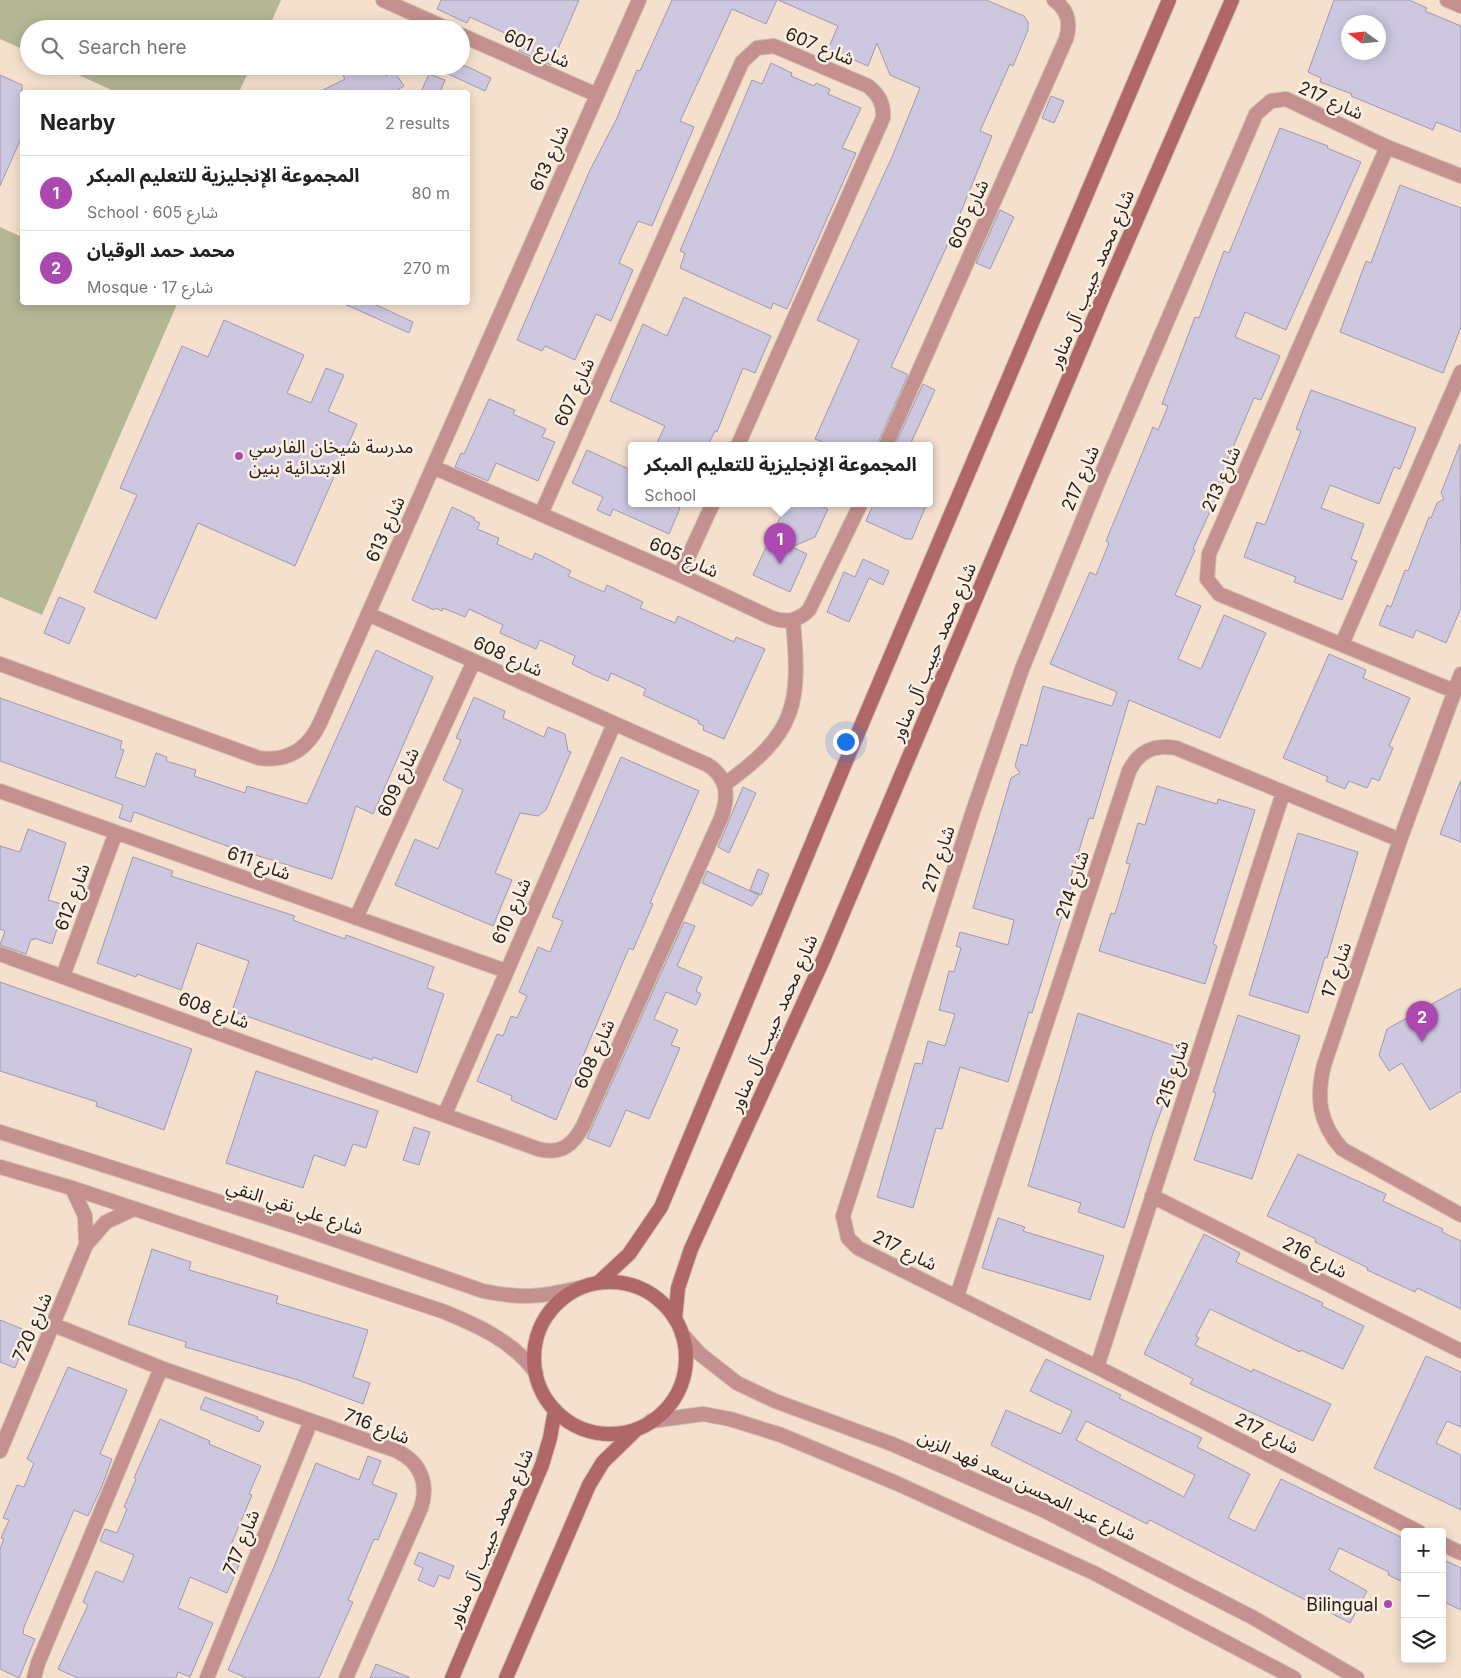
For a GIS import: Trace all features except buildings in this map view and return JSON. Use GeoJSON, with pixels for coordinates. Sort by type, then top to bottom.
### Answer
{"type":"FeatureCollection","features":[{"type":"Feature","properties":{"kind":"main road","name":"شارع محمد حبيب آل مناور"},"geometry":{"type":"LineString","coordinates":[[598,1283],[629,1254],[661,1207],[848,757],[1169,0]]}},
{"type":"Feature","properties":{"kind":"main road","name":"شارع محمد حبيب آل مناور"},"geometry":{"type":"LineString","coordinates":[[675,1319],[678,1288],[691,1249],[824,958],[1103,297],[1232,0]]}},
{"type":"Feature","properties":{"kind":"main road"},"geometry":{"type":"LineString","coordinates":[[598,1283],[623,1283],[645,1290],[660,1300],[675,1319],[682,1334],[686,1359],[683,1377],[672,1400],[651,1421],[638,1428],[620,1433],[596,1432],[574,1424],[555,1410],[542,1391],[536,1373],[536,1341],[545,1318],[561,1299],[579,1288],[598,1283]]}},
{"type":"Feature","properties":{"kind":"main road","name":"شارع محمد حبيب آل مناور"},"geometry":{"type":"LineString","coordinates":[[452,1678],[542,1465],[550,1438],[555,1410]]}},
{"type":"Feature","properties":{"kind":"main road"},"geometry":{"type":"LineString","coordinates":[[506,1678],[589,1485],[604,1462],[638,1428]]}},
{"type":"Feature","properties":{"kind":"street"},"geometry":{"type":"LineString","coordinates":[[383,0],[428,20]]}},
{"type":"Feature","properties":{"kind":"street","name":"شارع 613"},"geometry":{"type":"LineString","coordinates":[[0,664],[249,755],[279,759],[297,752],[316,732],[639,0]]}},
{"type":"Feature","properties":{"kind":"street","name":"شارع 605"},"geometry":{"type":"LineString","coordinates":[[887,442],[1066,39],[1069,21],[1061,5],[1054,0]]}},
{"type":"Feature","properties":{"kind":"street","name":"شارع 601"},"geometry":{"type":"LineString","coordinates":[[470,39],[597,95]]}},
{"type":"Feature","properties":{"kind":"street","name":"شارع 607"},"geometry":{"type":"LineString","coordinates":[[540,514],[742,62],[757,48],[774,46],[868,86],[879,97],[883,118],[739,442]]}},
{"type":"Feature","properties":{"kind":"street","name":"شارع 217"},"geometry":{"type":"LineString","coordinates":[[1411,1528],[957,1296],[858,1248],[848,1238],[843,1216],[973,811],[1022,669],[1099,480],[1256,114],[1271,101],[1286,99],[1387,147],[1461,176]]}},
{"type":"Feature","properties":{"kind":"street","name":"شارع 213"},"geometry":{"type":"LineString","coordinates":[[1387,147],[1209,554],[1206,579],[1219,594],[1454,691]]}},
{"type":"Feature","properties":{"kind":"street"},"geometry":{"type":"LineString","coordinates":[[1342,644],[1461,372]]}},
{"type":"Feature","properties":{"kind":"street","name":"شارع 605"},"geometry":{"type":"LineString","coordinates":[[433,467],[680,575],[772,618],[793,621]]}},
{"type":"Feature","properties":{"kind":"street"},"geometry":{"type":"LineString","coordinates":[[680,575],[711,507]]}},
{"type":"Feature","properties":{"kind":"street"},"geometry":{"type":"LineString","coordinates":[[725,784],[761,756],[779,734],[788,718],[797,682],[793,621],[809,610],[859,507]]}},
{"type":"Feature","properties":{"kind":"street","name":"شارع 608"},"geometry":{"type":"LineString","coordinates":[[0,954],[546,1151],[562,1150],[575,1140],[721,818],[727,802],[725,784],[719,773],[708,765],[368,614]]}},
{"type":"Feature","properties":{"kind":"street","name":"شارع 609"},"geometry":{"type":"LineString","coordinates":[[356,918],[474,661]]}},
{"type":"Feature","properties":{"kind":"street","name":"شارع 17"},"geometry":{"type":"LineString","coordinates":[[1461,674],[1400,840],[1324,1065],[1319,1090],[1319,1103],[1326,1128],[1342,1149],[1461,1215]]}},
{"type":"Feature","properties":{"kind":"street","name":"شارع 610"},"geometry":{"type":"LineString","coordinates":[[445,1114],[614,724]]}},
{"type":"Feature","properties":{"kind":"street","name":"شارع 214"},"geometry":{"type":"LineString","coordinates":[[957,1296],[1134,760],[1153,747],[1176,748],[1400,840]]}},
{"type":"Feature","properties":{"kind":"street","name":"شارع 611"},"geometry":{"type":"LineString","coordinates":[[0,791],[506,971]]}},
{"type":"Feature","properties":{"kind":"street","name":"شارع 215"},"geometry":{"type":"LineString","coordinates":[[1097,1367],[1283,793]]}},
{"type":"Feature","properties":{"kind":"street","name":"شارع 612"},"geometry":{"type":"LineString","coordinates":[[62,976],[116,832]]}},
{"type":"Feature","properties":{"kind":"street","name":"شارع علي نقي النقي"},"geometry":{"type":"LineString","coordinates":[[0,1132],[301,1228],[483,1291],[502,1295],[540,1297],[579,1288]]}},
{"type":"Feature","properties":{"kind":"street"},"geometry":{"type":"LineString","coordinates":[[0,1167],[72,1188],[463,1320],[510,1345],[528,1362],[536,1373]]}},
{"type":"Feature","properties":{"kind":"street","name":"شارع 720"},"geometry":{"type":"LineString","coordinates":[[72,1188],[85,1216],[86,1245]]}},
{"type":"Feature","properties":{"kind":"street","name":"شارع 216"},"geometry":{"type":"LineString","coordinates":[[1152,1196],[1461,1351]]}},
{"type":"Feature","properties":{"kind":"street","name":"شارع 720"},"geometry":{"type":"LineString","coordinates":[[0,1451],[86,1245],[106,1222],[134,1209]]}},
{"type":"Feature","properties":{"kind":"street","name":"شارع 716"},"geometry":{"type":"LineString","coordinates":[[54,1325],[161,1368],[405,1455],[418,1466],[425,1491],[421,1508],[346,1678]]}},
{"type":"Feature","properties":{"kind":"street","name":"شارع عبد المحسن سعد فهد الزبن"},"geometry":{"type":"LineString","coordinates":[[682,1334],[700,1354],[737,1383],[775,1400],[901,1448],[1043,1510],[1252,1617],[1356,1678]]}},
{"type":"Feature","properties":{"kind":"street"},"geometry":{"type":"LineString","coordinates":[[34,1678],[38,1663],[161,1368]]}},
{"type":"Feature","properties":{"kind":"street"},"geometry":{"type":"LineString","coordinates":[[651,1421],[703,1414],[730,1419],[782,1435],[896,1483],[1087,1569],[1294,1678]]}},
{"type":"Feature","properties":{"kind":"street","name":"شارع 717"},"geometry":{"type":"LineString","coordinates":[[207,1678],[311,1421]]}},
{"type":"Feature","properties":{"kind":"street"},"geometry":{"type":"LineString","coordinates":[[1446,1546],[1461,1553]]}},
{"type":"Feature","properties":{"kind":"green space"},"geometry":{"type":"Polygon","coordinates":[[[0,0],[281,0],[272,20],[20,20],[20,48],[0,39],[0,0]]]}},
{"type":"Feature","properties":{"kind":"green space"},"geometry":{"type":"Polygon","coordinates":[[[79,75],[247,75],[240,90],[112,90],[79,75]]]}},
{"type":"Feature","properties":{"kind":"green space"},"geometry":{"type":"Polygon","coordinates":[[[0,227],[20,236],[20,305],[177,305],[42,615],[0,597],[0,227]]]}},
{"type":"Feature","properties":{"kind":"place","name":"مدرسة شيخان الفارسي الابتدائية بنين"},"geometry":{"type":"Point","coordinates":[239,456]}},
{"type":"Feature","properties":{"kind":"place","name":"المجموعة الإنجليزية للتعليم المبكر"},"geometry":{"type":"Point","coordinates":[780,564]}},
{"type":"Feature","properties":{"kind":"place","name":"محمد حمد الوقيان"},"geometry":{"type":"Point","coordinates":[1422,1042]}},
{"type":"Feature","properties":{"kind":"place","name":"Bilingual"},"geometry":{"type":"Point","coordinates":[1388,1604]}}]}
